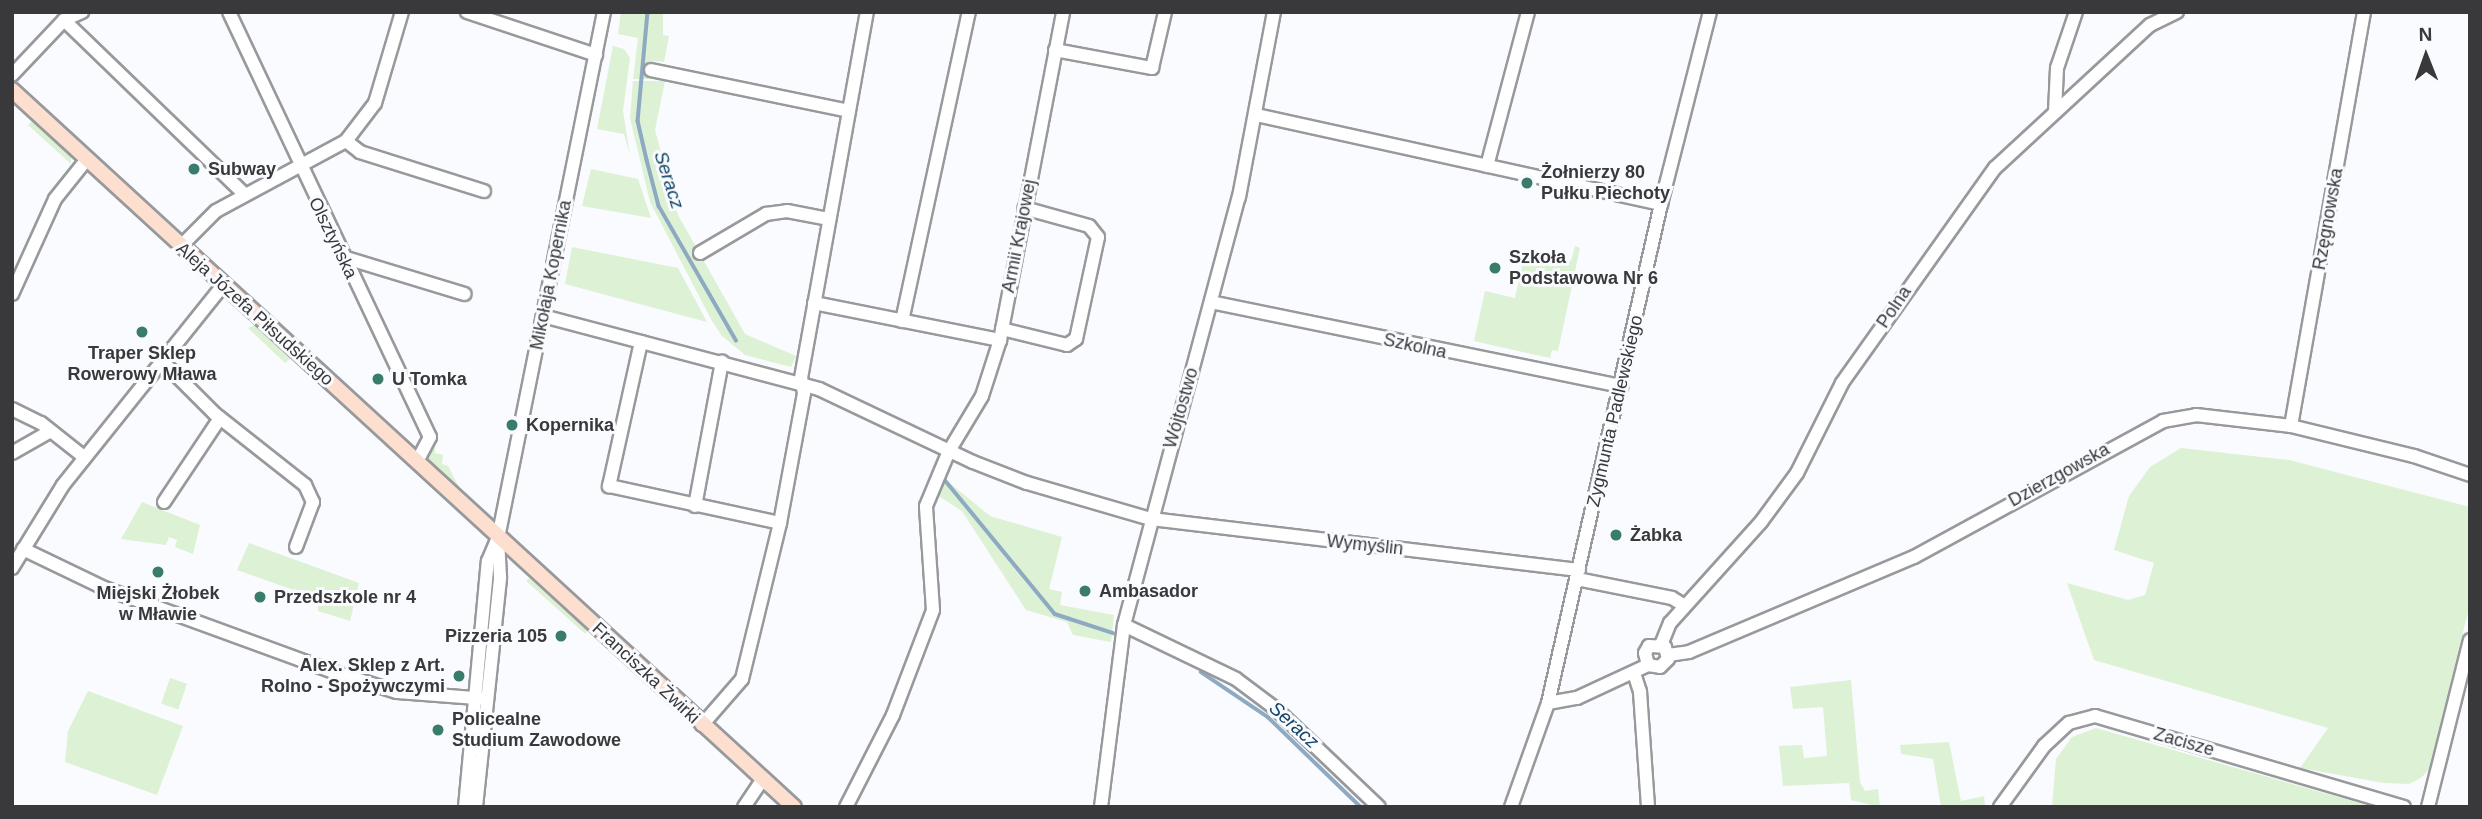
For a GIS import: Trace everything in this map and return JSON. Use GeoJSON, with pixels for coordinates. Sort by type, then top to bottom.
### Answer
{"type":"FeatureCollection","features":[{"type":"Feature","properties":{"kind":"main road","name":"Aleja Józefa Piłsudskiego"},"geometry":{"type":"LineString","coordinates":[[12,90],[498,538]]}},
{"type":"Feature","properties":{"kind":"main road","name":"Franciszka Żwirki"},"geometry":{"type":"LineString","coordinates":[[498,538],[794,807]]}},
{"type":"Feature","properties":{"kind":"street"},"geometry":{"type":"LineString","coordinates":[[12,75],[64,20],[82,12]]}},
{"type":"Feature","properties":{"kind":"street","name":"Olsztyńska"},"geometry":{"type":"LineString","coordinates":[[229,12],[298,165],[430,437],[417,461]]}},
{"type":"Feature","properties":{"kind":"street"},"geometry":{"type":"LineString","coordinates":[[181,246],[216,211],[346,141],[375,103],[402,12]]}},
{"type":"Feature","properties":{"kind":"street"},"geometry":{"type":"LineString","coordinates":[[467,12],[596,55]]}},
{"type":"Feature","properties":{"kind":"street","name":"Mikołaja Kopernika"},"geometry":{"type":"LineString","coordinates":[[481,699],[488,561],[498,538],[604,12]]}},
{"type":"Feature","properties":{"kind":"street"},"geometry":{"type":"LineString","coordinates":[[702,725],[742,679],[780,523],[803,384],[800,378],[867,12]]}},
{"type":"Feature","properties":{"kind":"street"},"geometry":{"type":"LineString","coordinates":[[902,321],[969,12]]}},
{"type":"Feature","properties":{"kind":"street","name":"Armii Krajowej"},"geometry":{"type":"LineString","coordinates":[[846,807],[893,715],[933,610],[926,506],[949,451],[982,396],[1001,334],[1063,12]]}},
{"type":"Feature","properties":{"kind":"street"},"geometry":{"type":"LineString","coordinates":[[1055,50],[1152,68],[1166,12]]}},
{"type":"Feature","properties":{"kind":"street","name":"Wójtostwo"},"geometry":{"type":"LineString","coordinates":[[1101,807],[1124,625],[1211,302],[1256,115],[1274,12]]}},
{"type":"Feature","properties":{"kind":"street"},"geometry":{"type":"LineString","coordinates":[[1488,166],[1528,12]]}},
{"type":"Feature","properties":{"kind":"street","name":"Zygmunta Padlewskiego"},"geometry":{"type":"LineString","coordinates":[[1511,807],[1548,703],[1661,204],[1710,12]]}},
{"type":"Feature","properties":{"kind":"street"},"geometry":{"type":"LineString","coordinates":[[2055,112],[2057,68],[2076,12]]}},
{"type":"Feature","properties":{"kind":"street","name":"Polna"},"geometry":{"type":"LineString","coordinates":[[1665,650],[1670,623],[1760,522],[1797,473],[1842,383],[1995,168],[2150,25],[2177,12]]}},
{"type":"Feature","properties":{"kind":"street","name":"Rzęgnowska"},"geometry":{"type":"LineString","coordinates":[[2291,426],[2364,12]]}},
{"type":"Feature","properties":{"kind":"street"},"geometry":{"type":"LineString","coordinates":[[64,20],[244,194]]}},
{"type":"Feature","properties":{"kind":"street"},"geometry":{"type":"LineString","coordinates":[[651,70],[849,111]]}},
{"type":"Feature","properties":{"kind":"street"},"geometry":{"type":"LineString","coordinates":[[1256,115],[1661,204]]}},
{"type":"Feature","properties":{"kind":"street"},"geometry":{"type":"LineString","coordinates":[[346,141],[360,152],[484,191]]}},
{"type":"Feature","properties":{"kind":"street"},"geometry":{"type":"LineString","coordinates":[[12,294],[55,199],[87,159]]}},
{"type":"Feature","properties":{"kind":"street"},"geometry":{"type":"LineString","coordinates":[[814,303],[902,321],[1067,345],[1076,339],[1098,237],[1089,226],[1024,208]]}},
{"type":"Feature","properties":{"kind":"street"},"geometry":{"type":"LineString","coordinates":[[700,253],[766,214],[786,211],[830,219]]}},
{"type":"Feature","properties":{"kind":"street"},"geometry":{"type":"LineString","coordinates":[[343,257],[466,294]]}},
{"type":"Feature","properties":{"kind":"street"},"geometry":{"type":"LineString","coordinates":[[12,568],[84,457],[223,285]]}},
{"type":"Feature","properties":{"kind":"street","name":"Szkolna"},"geometry":{"type":"LineString","coordinates":[[1211,302],[1621,386]]}},
{"type":"Feature","properties":{"kind":"street","name":"Wymyślin"},"geometry":{"type":"LineString","coordinates":[[543,316],[803,384],[949,451],[1027,483],[1151,519],[1578,574],[1672,598],[1685,606]]}},
{"type":"Feature","properties":{"kind":"street"},"geometry":{"type":"LineString","coordinates":[[641,342],[609,486],[780,523]]}},
{"type":"Feature","properties":{"kind":"street"},"geometry":{"type":"LineString","coordinates":[[162,361],[220,418],[310,492],[313,502],[296,547]]}},
{"type":"Feature","properties":{"kind":"street"},"geometry":{"type":"LineString","coordinates":[[695,506],[722,362]]}},
{"type":"Feature","properties":{"kind":"street"},"geometry":{"type":"LineString","coordinates":[[12,409],[41,423],[84,457]]}},
{"type":"Feature","properties":{"kind":"street","name":"Dzierzgowska"},"geometry":{"type":"LineString","coordinates":[[1648,665],[1646,649],[1689,652],[1914,557],[2163,421],[2196,415],[2291,426],[2414,456],[2470,475]]}},
{"type":"Feature","properties":{"kind":"street"},"geometry":{"type":"LineString","coordinates":[[164,502],[220,418]]}},
{"type":"Feature","properties":{"kind":"street"},"geometry":{"type":"LineString","coordinates":[[12,453],[49,432]]}},
{"type":"Feature","properties":{"kind":"street"},"geometry":{"type":"LineString","coordinates":[[23,549],[104,588],[331,671],[397,692],[481,699]]}},
{"type":"Feature","properties":{"kind":"street"},"geometry":{"type":"LineString","coordinates":[[1124,625],[1236,679],[1276,709],[1379,807]]}},
{"type":"Feature","properties":{"kind":"street"},"geometry":{"type":"LineString","coordinates":[[2428,807],[2470,640]]}},
{"type":"Feature","properties":{"kind":"street","name":"Dzierzgowska"},"geometry":{"type":"LineString","coordinates":[[1548,703],[1577,698],[1648,665],[1663,666],[1665,650]]}},
{"type":"Feature","properties":{"kind":"street"},"geometry":{"type":"LineString","coordinates":[[1634,673],[1640,692],[1648,807]]}},
{"type":"Feature","properties":{"kind":"street"},"geometry":{"type":"LineString","coordinates":[[466,807],[481,699]]}},
{"type":"Feature","properties":{"kind":"street"},"geometry":{"type":"LineString","coordinates":[[476,807],[481,699]]}},
{"type":"Feature","properties":{"kind":"street","name":"Zacisze"},"geometry":{"type":"LineString","coordinates":[[2000,807],[2044,746],[2069,723],[2095,716],[2404,807]]}},
{"type":"Feature","properties":{"kind":"street"},"geometry":{"type":"LineString","coordinates":[[744,807],[762,780]]}},
{"type":"Feature","properties":{"kind":"green space"},"geometry":{"type":"Polygon","coordinates":[[[621,12],[663,12],[663,35],[669,36],[664,62],[653,61],[651,76],[658,79],[633,79],[638,38],[618,34],[621,12]]]}},
{"type":"Feature","properties":{"kind":"green space"},"geometry":{"type":"Polygon","coordinates":[[[613,46],[624,49],[630,58],[623,111],[630,155],[624,134],[597,129],[613,46]]]}},
{"type":"Feature","properties":{"kind":"green space"},"geometry":{"type":"Polygon","coordinates":[[[633,81],[665,81],[655,130],[678,215],[745,334],[796,356],[791,367],[745,355],[722,336],[712,321],[650,202],[630,118],[633,81]]]}},
{"type":"Feature","properties":{"kind":"green space"},"geometry":{"type":"Polygon","coordinates":[[[34,119],[71,155],[71,164],[28,125],[34,119]]]}},
{"type":"Feature","properties":{"kind":"green space"},"geometry":{"type":"Polygon","coordinates":[[[591,169],[638,179],[651,218],[582,206],[591,169]]]}},
{"type":"Feature","properties":{"kind":"green space"},"geometry":{"type":"Polygon","coordinates":[[[1575,246],[1580,248],[1558,351],[1552,350],[1550,358],[1474,341],[1485,291],[1515,298],[1525,252],[1571,261],[1575,246]]]}},
{"type":"Feature","properties":{"kind":"green space"},"geometry":{"type":"Polygon","coordinates":[[[572,247],[678,268],[707,322],[565,284],[572,247]]]}},
{"type":"Feature","properties":{"kind":"green space"},"geometry":{"type":"Polygon","coordinates":[[[255,325],[290,359],[285,363],[248,328],[255,325]]]}},
{"type":"Feature","properties":{"kind":"green space"},"geometry":{"type":"Polygon","coordinates":[[[435,439],[435,453],[443,455],[442,464],[448,466],[462,493],[426,460],[435,439]]]}},
{"type":"Feature","properties":{"kind":"green space"},"geometry":{"type":"Polygon","coordinates":[[[2181,448],[2289,460],[2470,507],[2470,604],[2429,769],[2421,778],[2409,784],[2384,783],[2300,768],[2328,728],[2094,660],[2067,583],[2128,600],[2145,595],[2154,563],[2114,550],[2129,496],[2150,467],[2181,448]]]}},
{"type":"Feature","properties":{"kind":"green space"},"geometry":{"type":"Polygon","coordinates":[[[946,480],[990,516],[1062,537],[1049,589],[1062,592],[1060,605],[1114,615],[1111,642],[1073,635],[1067,622],[1026,610],[962,511],[937,495],[946,480]]]}},
{"type":"Feature","properties":{"kind":"green space"},"geometry":{"type":"Polygon","coordinates":[[[142,502],[200,525],[193,554],[175,547],[177,540],[169,537],[166,545],[121,539],[142,502]]]}},
{"type":"Feature","properties":{"kind":"green space"},"geometry":{"type":"Polygon","coordinates":[[[249,543],[359,583],[350,621],[318,611],[318,606],[300,599],[302,593],[237,570],[249,543]]]}},
{"type":"Feature","properties":{"kind":"green space"},"geometry":{"type":"Polygon","coordinates":[[[529,578],[588,631],[585,634],[526,581],[529,578]]]}},
{"type":"Feature","properties":{"kind":"green space"},"geometry":{"type":"Polygon","coordinates":[[[170,678],[187,684],[178,709],[161,704],[170,678]]]}},
{"type":"Feature","properties":{"kind":"green space"},"geometry":{"type":"Polygon","coordinates":[[[1851,680],[1860,782],[1865,791],[1878,789],[1880,807],[1851,800],[1849,783],[1783,786],[1779,746],[1802,745],[1804,758],[1827,756],[1823,707],[1793,709],[1790,687],[1851,680]]]}},
{"type":"Feature","properties":{"kind":"green space"},"geometry":{"type":"Polygon","coordinates":[[[88,691],[183,726],[157,795],[65,762],[68,731],[88,691]]]}},
{"type":"Feature","properties":{"kind":"green space"},"geometry":{"type":"Polygon","coordinates":[[[2096,728],[2373,807],[2052,807],[2056,759],[2072,737],[2096,728]]]}},
{"type":"Feature","properties":{"kind":"green space"},"geometry":{"type":"Polygon","coordinates":[[[1949,742],[1961,801],[1984,796],[1985,805],[1941,807],[1933,759],[1901,754],[1900,745],[1949,742]]]}},
{"type":"Feature","properties":{"kind":"waterway","name":"Seracz"},"geometry":{"type":"LineString","coordinates":[[648,12],[638,121],[659,206],[736,340]]}},
{"type":"Feature","properties":{"kind":"waterway","name":"Seracz"},"geometry":{"type":"LineString","coordinates":[[945,480],[1055,614],[1113,633]]}},
{"type":"Feature","properties":{"kind":"waterway","name":"Seracz"},"geometry":{"type":"LineString","coordinates":[[1201,672],[1268,717],[1361,807]]}},
{"type":"Feature","properties":{"kind":"place","name":"Subway"},"geometry":{"type":"Point","coordinates":[194,169]}},
{"type":"Feature","properties":{"kind":"place","name":"Żołnierzy 80 Pułku Piechoty"},"geometry":{"type":"Point","coordinates":[1527,183]}},
{"type":"Feature","properties":{"kind":"place","name":"Szkoła Podstawowa Nr 6"},"geometry":{"type":"Point","coordinates":[1495,268]}},
{"type":"Feature","properties":{"kind":"place","name":"Traper Sklep Rowerowy Mława"},"geometry":{"type":"Point","coordinates":[142,332]}},
{"type":"Feature","properties":{"kind":"place","name":"U Tomka"},"geometry":{"type":"Point","coordinates":[378,379]}},
{"type":"Feature","properties":{"kind":"place","name":"Kopernika"},"geometry":{"type":"Point","coordinates":[512,425]}},
{"type":"Feature","properties":{"kind":"place","name":"Żabka"},"geometry":{"type":"Point","coordinates":[1616,535]}},
{"type":"Feature","properties":{"kind":"place","name":"Miejski Żłobek w Mławie"},"geometry":{"type":"Point","coordinates":[158,572]}},
{"type":"Feature","properties":{"kind":"place","name":"Ambasador"},"geometry":{"type":"Point","coordinates":[1085,591]}},
{"type":"Feature","properties":{"kind":"place","name":"Przedszkole nr 4"},"geometry":{"type":"Point","coordinates":[260,597]}},
{"type":"Feature","properties":{"kind":"place","name":"Pizzeria 105"},"geometry":{"type":"Point","coordinates":[561,636]}},
{"type":"Feature","properties":{"kind":"place","name":"Alex. Sklep z Art. Rolno - Spożywczymi"},"geometry":{"type":"Point","coordinates":[459,676]}},
{"type":"Feature","properties":{"kind":"place","name":"Policealne Studium Zawodowe"},"geometry":{"type":"Point","coordinates":[438,730]}}]}
